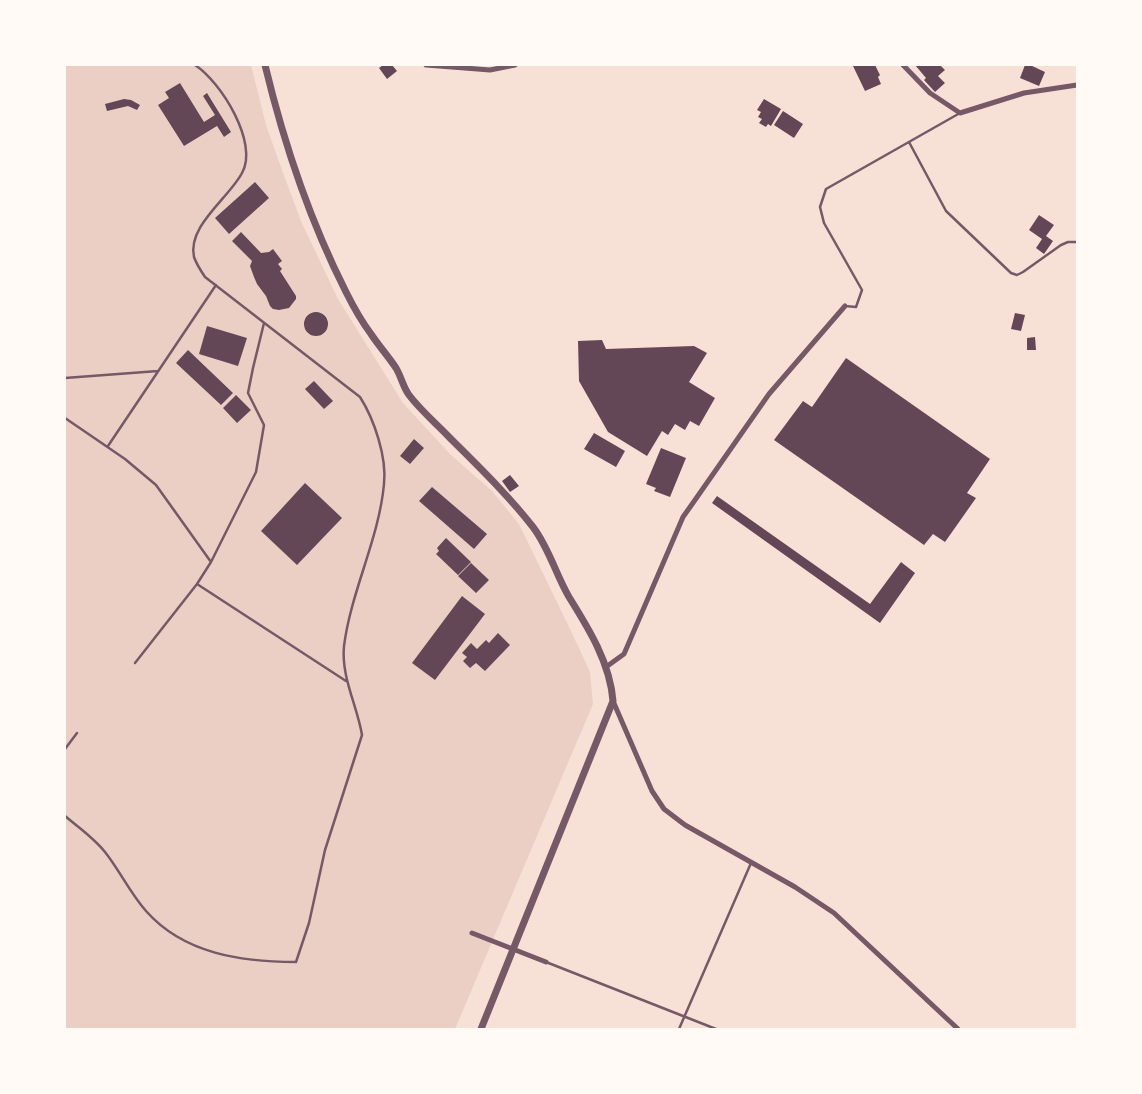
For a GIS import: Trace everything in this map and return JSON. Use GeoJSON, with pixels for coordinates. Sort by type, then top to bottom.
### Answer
{"type":"FeatureCollection","features":[{"type":"Feature","properties":{"kind":"street"},"geometry":{"type":"LineString","coordinates":[[265,65],[293,167],[346,293],[370,333],[396,368],[408,393],[491,478],[535,529],[563,587],[590,630],[606,667],[613,701],[652,790],[664,809],[685,826],[795,887],[834,913],[958,1029]]}},
{"type":"Feature","properties":{"kind":"street"},"geometry":{"type":"LineString","coordinates":[[426,65],[490,70],[514,65]]}},
{"type":"Feature","properties":{"kind":"street"},"geometry":{"type":"LineString","coordinates":[[903,65],[930,93],[960,113],[1024,93],[1077,85]]}},
{"type":"Feature","properties":{"kind":"street"},"geometry":{"type":"LineString","coordinates":[[606,667],[624,654],[684,517],[695,500],[769,394],[845,306]]}},
{"type":"Feature","properties":{"kind":"street"},"geometry":{"type":"LineString","coordinates":[[481,1029],[613,701]]}},
{"type":"Feature","properties":{"kind":"street"},"geometry":{"type":"LineString","coordinates":[[472,933],[546,962]]}},
{"type":"Feature","properties":{"kind":"lane"},"geometry":{"type":"LineString","coordinates":[[65,816],[103,850],[145,910],[163,928],[183,941],[230,957],[267,962],[296,962],[309,923],[325,850],[362,735],[359,717],[346,681],[344,647],[354,601],[380,508],[385,482],[383,455],[366,405],[360,397],[205,277],[194,258],[193,246],[198,231],[242,173],[246,160],[243,136],[232,107],[203,70],[195,65]]}},
{"type":"Feature","properties":{"kind":"lane"},"geometry":{"type":"LineString","coordinates":[[845,306],[856,307],[862,290],[824,223],[820,207],[826,189],[960,113]]}},
{"type":"Feature","properties":{"kind":"lane"},"geometry":{"type":"LineString","coordinates":[[909,142],[946,212],[1011,273],[1017,275],[1061,245],[1068,242],[1077,242]]}},
{"type":"Feature","properties":{"kind":"lane"},"geometry":{"type":"LineString","coordinates":[[108,446],[216,285]]}},
{"type":"Feature","properties":{"kind":"lane"},"geometry":{"type":"LineString","coordinates":[[136,663],[197,584],[211,562],[256,472],[264,425],[248,393],[252,368],[264,323]]}},
{"type":"Feature","properties":{"kind":"lane"},"geometry":{"type":"LineString","coordinates":[[65,378],[158,371]]}},
{"type":"Feature","properties":{"kind":"lane"},"geometry":{"type":"LineString","coordinates":[[65,418],[108,446],[156,485],[211,562]]}},
{"type":"Feature","properties":{"kind":"lane"},"geometry":{"type":"LineString","coordinates":[[197,584],[346,681]]}},
{"type":"Feature","properties":{"kind":"lane"},"geometry":{"type":"LineString","coordinates":[[65,748],[78,733]]}},
{"type":"Feature","properties":{"kind":"lane"},"geometry":{"type":"LineString","coordinates":[[679,1029],[751,863]]}},
{"type":"Feature","properties":{"kind":"lane"},"geometry":{"type":"LineString","coordinates":[[546,962],[716,1029]]}},
{"type":"Feature","properties":{"kind":"shaded area"},"geometry":{"type":"Polygon","coordinates":[[[65,65],[251,65],[266,125],[282,170],[301,221],[338,299],[403,403],[450,454],[492,491],[519,524],[590,672],[593,704],[455,1029],[65,1029],[65,65]]]}},
{"type":"Feature","properties":{"kind":"building"},"geometry":{"type":"Polygon","coordinates":[[[383,65],[392,65],[397,71],[387,79],[379,68],[383,65]]]}},
{"type":"Feature","properties":{"kind":"building"},"geometry":{"type":"Polygon","coordinates":[[[875,65],[880,75],[878,77],[881,84],[865,91],[853,66],[875,65]]]}},
{"type":"Feature","properties":{"kind":"building"},"geometry":{"type":"Polygon","coordinates":[[[915,65],[940,65],[945,70],[938,76],[945,83],[935,92],[924,80],[926,78],[915,65]]]}},
{"type":"Feature","properties":{"kind":"building"},"geometry":{"type":"Polygon","coordinates":[[[1025,65],[1030,65],[1045,72],[1039,86],[1020,78],[1025,65]]]}},
{"type":"Feature","properties":{"kind":"building"},"geometry":{"type":"Polygon","coordinates":[[[180,83],[204,122],[215,115],[203,96],[207,93],[231,132],[224,137],[217,126],[184,146],[158,105],[169,98],[165,92],[180,83]]]}},
{"type":"Feature","properties":{"kind":"building"},"geometry":{"type":"Polygon","coordinates":[[[124,99],[131,100],[140,105],[137,110],[128,106],[107,111],[105,104],[124,99]]]}},
{"type":"Feature","properties":{"kind":"building"},"geometry":{"type":"Polygon","coordinates":[[[764,99],[781,109],[771,126],[768,124],[766,127],[759,123],[762,119],[758,117],[761,112],[757,110],[764,99]]]}},
{"type":"Feature","properties":{"kind":"building"},"geometry":{"type":"Polygon","coordinates":[[[783,111],[803,124],[794,138],[774,125],[783,111]]]}},
{"type":"Feature","properties":{"kind":"building"},"geometry":{"type":"Polygon","coordinates":[[[255,182],[269,198],[229,234],[215,218],[255,182]]]}},
{"type":"Feature","properties":{"kind":"building"},"geometry":{"type":"Polygon","coordinates":[[[1039,215],[1054,225],[1046,236],[1053,241],[1044,254],[1036,248],[1042,239],[1029,230],[1039,215]]]}},
{"type":"Feature","properties":{"kind":"building"},"geometry":{"type":"Polygon","coordinates":[[[241,232],[261,253],[269,252],[273,249],[282,261],[278,264],[282,269],[280,271],[296,296],[296,299],[289,308],[279,310],[273,309],[270,306],[254,277],[250,266],[252,261],[232,241],[241,232]]]}},
{"type":"Feature","properties":{"kind":"building"},"geometry":{"type":"Polygon","coordinates":[[[316,312],[324,316],[328,324],[324,332],[316,336],[308,332],[304,324],[308,316],[316,312]]]}},
{"type":"Feature","properties":{"kind":"building"},"geometry":{"type":"Polygon","coordinates":[[[1015,313],[1025,315],[1021,331],[1011,329],[1015,313]]]}},
{"type":"Feature","properties":{"kind":"building"},"geometry":{"type":"Polygon","coordinates":[[[207,326],[247,338],[238,366],[199,354],[207,326]]]}},
{"type":"Feature","properties":{"kind":"building"},"geometry":{"type":"Polygon","coordinates":[[[1035,337],[1036,350],[1027,350],[1027,338],[1035,337]]]}},
{"type":"Feature","properties":{"kind":"building"},"geometry":{"type":"Polygon","coordinates":[[[602,340],[606,349],[694,346],[707,353],[689,382],[715,398],[699,426],[690,421],[685,430],[675,424],[668,435],[662,431],[647,456],[608,432],[579,381],[578,341],[602,340]]]}},
{"type":"Feature","properties":{"kind":"building"},"geometry":{"type":"Polygon","coordinates":[[[188,350],[233,393],[221,405],[176,363],[188,350]]]}},
{"type":"Feature","properties":{"kind":"building"},"geometry":{"type":"Polygon","coordinates":[[[846,358],[990,459],[967,493],[976,498],[945,542],[933,534],[924,545],[774,440],[803,401],[812,407],[846,358]]]}},
{"type":"Feature","properties":{"kind":"building"},"geometry":{"type":"Polygon","coordinates":[[[314,381],[333,401],[324,409],[305,389],[314,381]]]}},
{"type":"Feature","properties":{"kind":"building"},"geometry":{"type":"Polygon","coordinates":[[[236,395],[251,410],[237,423],[223,408],[236,395]]]}},
{"type":"Feature","properties":{"kind":"building"},"geometry":{"type":"Polygon","coordinates":[[[594,433],[625,451],[616,467],[584,449],[594,433]]]}},
{"type":"Feature","properties":{"kind":"building"},"geometry":{"type":"Polygon","coordinates":[[[414,439],[424,448],[410,464],[400,456],[414,439]]]}},
{"type":"Feature","properties":{"kind":"building"},"geometry":{"type":"Polygon","coordinates":[[[661,448],[686,458],[670,497],[654,491],[656,488],[646,484],[661,448]]]}},
{"type":"Feature","properties":{"kind":"building"},"geometry":{"type":"Polygon","coordinates":[[[510,475],[519,486],[510,492],[502,481],[510,475]]]}},
{"type":"Feature","properties":{"kind":"building"},"geometry":{"type":"Polygon","coordinates":[[[305,483],[342,518],[297,565],[261,531],[305,483]]]}},
{"type":"Feature","properties":{"kind":"building"},"geometry":{"type":"Polygon","coordinates":[[[432,487],[487,534],[474,549],[419,501],[432,487]]]}},
{"type":"Feature","properties":{"kind":"building"},"geometry":{"type":"Polygon","coordinates":[[[717,496],[870,604],[901,562],[915,573],[880,623],[712,503],[717,496]]]}},
{"type":"Feature","properties":{"kind":"building"},"geometry":{"type":"Polygon","coordinates":[[[446,538],[471,562],[458,575],[436,554],[439,551],[437,548],[446,538]]]}},
{"type":"Feature","properties":{"kind":"building"},"geometry":{"type":"Polygon","coordinates":[[[471,563],[489,580],[476,593],[458,576],[471,563]]]}},
{"type":"Feature","properties":{"kind":"building"},"geometry":{"type":"Polygon","coordinates":[[[462,596],[485,614],[435,680],[412,663],[462,596]]]}},
{"type":"Feature","properties":{"kind":"building"},"geometry":{"type":"Polygon","coordinates":[[[498,633],[510,645],[485,671],[476,663],[470,668],[463,661],[467,657],[462,653],[471,643],[477,649],[486,640],[489,643],[498,633]]]}}]}
